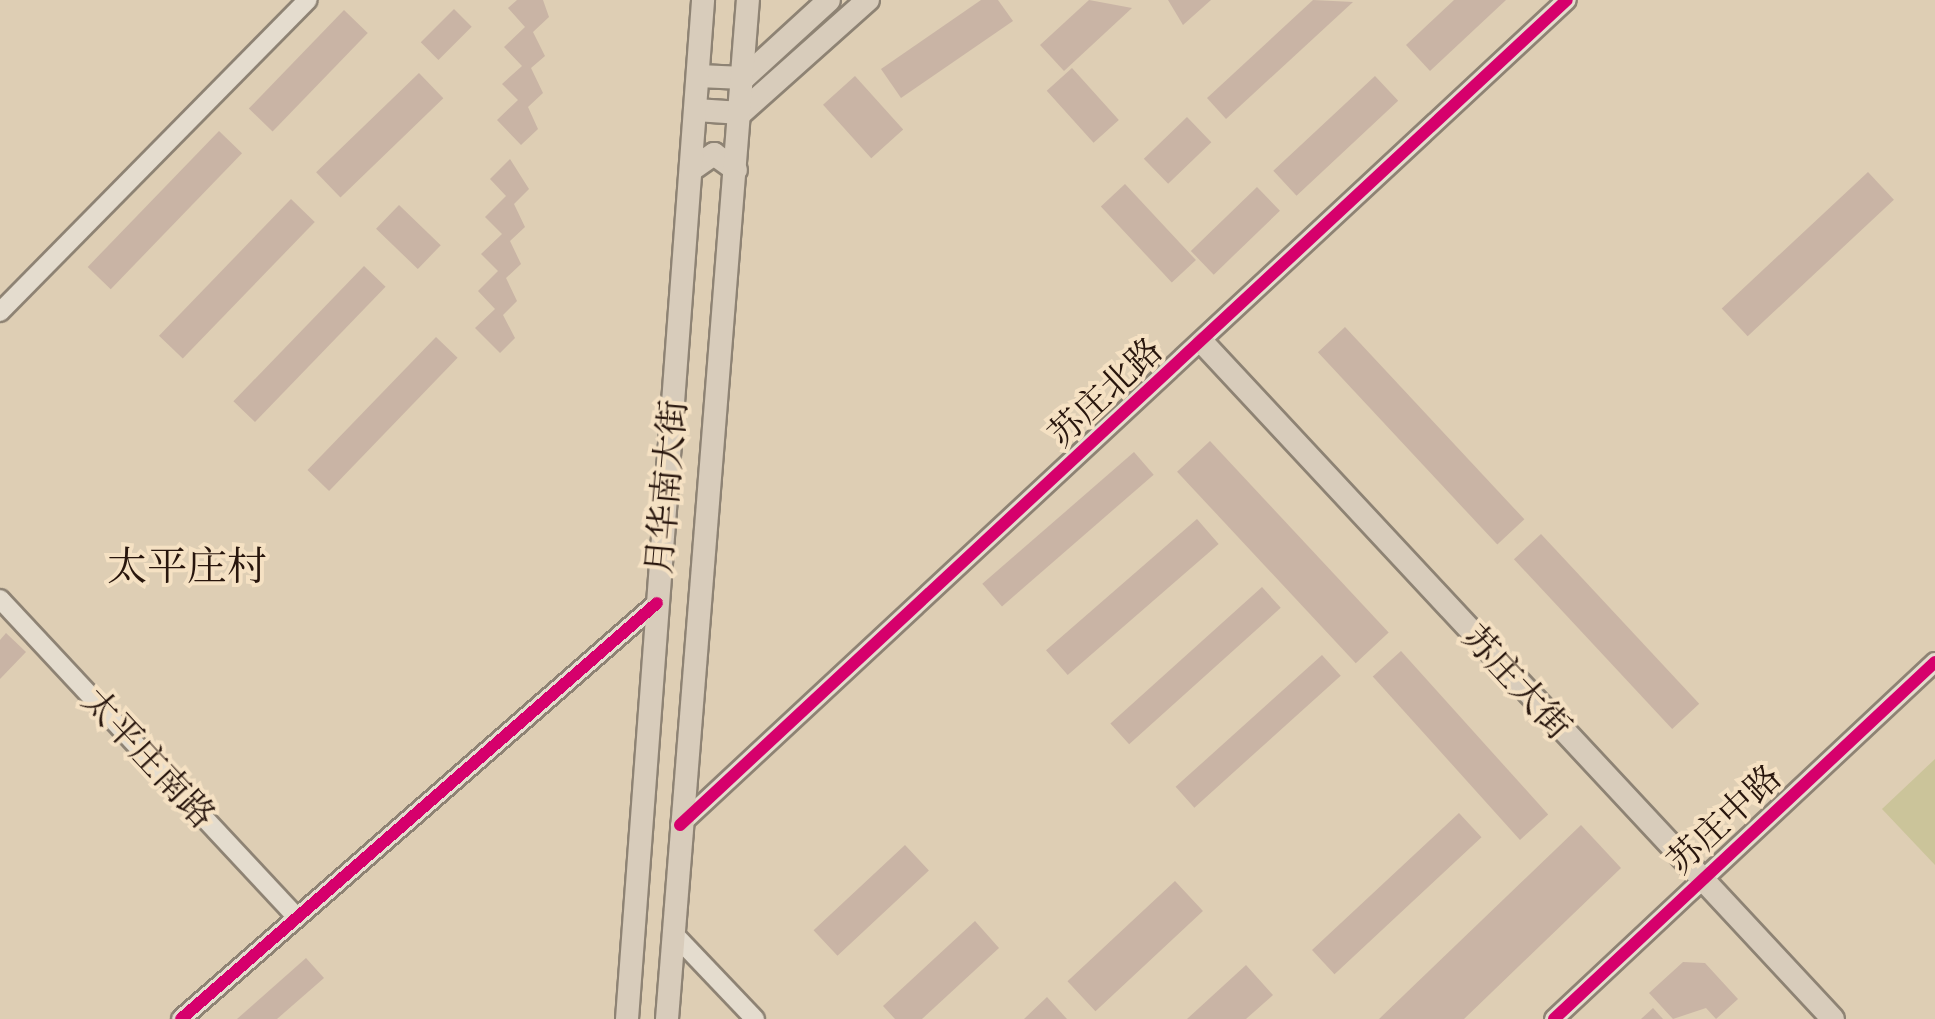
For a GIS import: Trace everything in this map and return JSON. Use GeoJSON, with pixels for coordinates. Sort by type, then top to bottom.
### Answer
{"type":"FeatureCollection","features":[{"type":"Feature","properties":{"kind":"main road","name":"月华南大街"},"geometry":{"type":"LineString","coordinates":[[627,1019],[703,0]]}},
{"type":"Feature","properties":{"kind":"main road","name":"月华南大街"},"geometry":{"type":"LineString","coordinates":[[667,1019],[748,0]]}},
{"type":"Feature","properties":{"kind":"main road"},"geometry":{"type":"LineString","coordinates":[[698,76],[744,78],[828,0]]}},
{"type":"Feature","properties":{"kind":"main road"},"geometry":{"type":"LineString","coordinates":[[696,110],[741,113],[868,0]]}},
{"type":"Feature","properties":{"kind":"main road"},"geometry":{"type":"LineString","coordinates":[[691,170],[714,154],[736,170]]}},
{"type":"Feature","properties":{"kind":"main road","name":"苏庄大街"},"geometry":{"type":"LineString","coordinates":[[1203,343],[1701,881],[1834,1019]]}},
{"type":"Feature","properties":{"kind":"street"},"geometry":{"type":"LineString","coordinates":[[0,312],[308,0]]}},
{"type":"Feature","properties":{"kind":"street","name":"苏庄北路"},"geometry":{"type":"LineString","coordinates":[[680,825],[1203,343],[1567,0]]}},
{"type":"Feature","properties":{"kind":"street","name":"太平庄南路"},"geometry":{"type":"LineString","coordinates":[[0,600],[297,917]]}},
{"type":"Feature","properties":{"kind":"street"},"geometry":{"type":"LineString","coordinates":[[181,1019],[657,603]]}},
{"type":"Feature","properties":{"kind":"street","name":"苏庄中路"},"geometry":{"type":"LineString","coordinates":[[1554,1019],[1935,662]]}},
{"type":"Feature","properties":{"kind":"street"},"geometry":{"type":"LineString","coordinates":[[674,933],[755,1019]]}},
{"type":"Feature","properties":{"kind":"shaded area"},"geometry":{"type":"Polygon","coordinates":[[[1935,759],[1935,865],[1882,809],[1935,759]]]}},
{"type":"Feature","properties":{"kind":"building"},"geometry":{"type":"Polygon","coordinates":[[[517,0],[543,0],[549,17],[533,32],[545,56],[531,68],[543,93],[528,107],[538,129],[521,145],[497,120],[518,100],[502,84],[522,66],[504,47],[525,27],[508,8],[517,0]]]}},
{"type":"Feature","properties":{"kind":"building"},"geometry":{"type":"Polygon","coordinates":[[[981,0],[998,0],[1013,21],[901,98],[881,69],[981,0]]]}},
{"type":"Feature","properties":{"kind":"building"},"geometry":{"type":"Polygon","coordinates":[[[1089,0],[1132,8],[1064,71],[1040,45],[1089,0]]]}},
{"type":"Feature","properties":{"kind":"building"},"geometry":{"type":"Polygon","coordinates":[[[1168,0],[1211,0],[1183,25],[1168,0]]]}},
{"type":"Feature","properties":{"kind":"building"},"geometry":{"type":"Polygon","coordinates":[[[1313,0],[1353,2],[1226,119],[1207,98],[1313,0]]]}},
{"type":"Feature","properties":{"kind":"building"},"geometry":{"type":"Polygon","coordinates":[[[1454,0],[1506,0],[1430,71],[1406,45],[1454,0]]]}},
{"type":"Feature","properties":{"kind":"building"},"geometry":{"type":"Polygon","coordinates":[[[454,9],[472,27],[438,60],[421,42],[454,9]]]}},
{"type":"Feature","properties":{"kind":"building"},"geometry":{"type":"Polygon","coordinates":[[[344,10],[368,33],[273,131],[249,109],[344,10]]]}},
{"type":"Feature","properties":{"kind":"building"},"geometry":{"type":"Polygon","coordinates":[[[1072,68],[1119,120],[1094,143],[1047,91],[1072,68]]]}},
{"type":"Feature","properties":{"kind":"building"},"geometry":{"type":"Polygon","coordinates":[[[419,73],[443,98],[340,198],[316,172],[419,73]]]}},
{"type":"Feature","properties":{"kind":"building"},"geometry":{"type":"Polygon","coordinates":[[[855,76],[903,130],[871,158],[823,105],[855,76]]]}},
{"type":"Feature","properties":{"kind":"building"},"geometry":{"type":"Polygon","coordinates":[[[1375,76],[1398,101],[1297,196],[1273,171],[1375,76]]]}},
{"type":"Feature","properties":{"kind":"building"},"geometry":{"type":"Polygon","coordinates":[[[1187,117],[1211,142],[1168,184],[1144,159],[1187,117]]]}},
{"type":"Feature","properties":{"kind":"building"},"geometry":{"type":"Polygon","coordinates":[[[219,131],[242,153],[111,289],[88,267],[219,131]]]}},
{"type":"Feature","properties":{"kind":"building"},"geometry":{"type":"Polygon","coordinates":[[[510,159],[529,189],[514,204],[525,227],[510,241],[521,264],[506,278],[517,301],[503,315],[515,338],[500,353],[475,328],[495,309],[478,291],[498,271],[481,254],[502,234],[485,217],[506,196],[490,179],[510,159]]]}},
{"type":"Feature","properties":{"kind":"building"},"geometry":{"type":"Polygon","coordinates":[[[1868,172],[1894,200],[1748,336],[1722,308],[1868,172]]]}},
{"type":"Feature","properties":{"kind":"building"},"geometry":{"type":"Polygon","coordinates":[[[1125,184],[1196,260],[1172,283],[1101,207],[1125,184]]]}},
{"type":"Feature","properties":{"kind":"building"},"geometry":{"type":"Polygon","coordinates":[[[1257,187],[1280,211],[1214,275],[1191,251],[1257,187]]]}},
{"type":"Feature","properties":{"kind":"building"},"geometry":{"type":"Polygon","coordinates":[[[291,199],[315,222],[183,359],[159,336],[291,199]]]}},
{"type":"Feature","properties":{"kind":"building"},"geometry":{"type":"Polygon","coordinates":[[[399,205],[441,245],[418,269],[376,229],[399,205]]]}},
{"type":"Feature","properties":{"kind":"building"},"geometry":{"type":"Polygon","coordinates":[[[364,266],[386,287],[255,422],[233,401],[364,266]]]}},
{"type":"Feature","properties":{"kind":"building"},"geometry":{"type":"Polygon","coordinates":[[[1345,327],[1524,519],[1497,545],[1318,352],[1345,327]]]}},
{"type":"Feature","properties":{"kind":"building"},"geometry":{"type":"Polygon","coordinates":[[[436,337],[458,358],[329,491],[307,470],[436,337]]]}},
{"type":"Feature","properties":{"kind":"building"},"geometry":{"type":"Polygon","coordinates":[[[1210,441],[1389,633],[1356,663],[1177,472],[1210,441]]]}},
{"type":"Feature","properties":{"kind":"building"},"geometry":{"type":"Polygon","coordinates":[[[1134,452],[1154,475],[1002,607],[982,584],[1134,452]]]}},
{"type":"Feature","properties":{"kind":"building"},"geometry":{"type":"Polygon","coordinates":[[[1197,519],[1219,544],[1068,675],[1046,650],[1197,519]]]}},
{"type":"Feature","properties":{"kind":"building"},"geometry":{"type":"Polygon","coordinates":[[[1541,534],[1699,704],[1672,729],[1514,559],[1541,534]]]}},
{"type":"Feature","properties":{"kind":"building"},"geometry":{"type":"Polygon","coordinates":[[[1262,587],[1281,608],[1129,744],[1110,724],[1262,587]]]}},
{"type":"Feature","properties":{"kind":"building"},"geometry":{"type":"Polygon","coordinates":[[[6,633],[26,652],[0,679],[0,640],[6,633]]]}},
{"type":"Feature","properties":{"kind":"building"},"geometry":{"type":"Polygon","coordinates":[[[1401,651],[1548,814],[1520,840],[1373,676],[1401,651]]]}},
{"type":"Feature","properties":{"kind":"building"},"geometry":{"type":"Polygon","coordinates":[[[1322,655],[1341,676],[1194,808],[1176,787],[1322,655]]]}},
{"type":"Feature","properties":{"kind":"building"},"geometry":{"type":"Polygon","coordinates":[[[1459,813],[1482,837],[1335,974],[1312,950],[1459,813]]]}},
{"type":"Feature","properties":{"kind":"building"},"geometry":{"type":"Polygon","coordinates":[[[1581,825],[1621,868],[1464,1019],[1379,1019],[1581,825]]]}},
{"type":"Feature","properties":{"kind":"building"},"geometry":{"type":"Polygon","coordinates":[[[905,845],[929,871],[837,956],[814,930],[905,845]]]}},
{"type":"Feature","properties":{"kind":"building"},"geometry":{"type":"Polygon","coordinates":[[[1175,881],[1203,911],[1095,1011],[1067,981],[1175,881]]]}},
{"type":"Feature","properties":{"kind":"building"},"geometry":{"type":"Polygon","coordinates":[[[975,921],[999,948],[922,1019],[895,1019],[883,1006],[975,921]]]}},
{"type":"Feature","properties":{"kind":"building"},"geometry":{"type":"Polygon","coordinates":[[[306,958],[324,978],[277,1019],[237,1019],[306,958]]]}},
{"type":"Feature","properties":{"kind":"building"},"geometry":{"type":"Polygon","coordinates":[[[1683,962],[1705,963],[1738,999],[1716,1019],[1706,1008],[1673,1019],[1649,993],[1683,962]]]}},
{"type":"Feature","properties":{"kind":"building"},"geometry":{"type":"Polygon","coordinates":[[[1246,965],[1273,995],[1246,1019],[1187,1019],[1246,965]]]}},
{"type":"Feature","properties":{"kind":"building"},"geometry":{"type":"Polygon","coordinates":[[[1047,997],[1067,1019],[1024,1019],[1047,997]]]}},
{"type":"Feature","properties":{"kind":"building"},"geometry":{"type":"Polygon","coordinates":[[[1653,1008],[1663,1019],[1641,1019],[1653,1008]]]}},
{"type":"Feature","properties":{"kind":"cycle path"},"geometry":{"type":"LineString","coordinates":[[680,825],[1567,0]]}},
{"type":"Feature","properties":{"kind":"cycle path"},"geometry":{"type":"LineString","coordinates":[[181,1019],[657,603]]}},
{"type":"Feature","properties":{"kind":"cycle path"},"geometry":{"type":"LineString","coordinates":[[1554,1019],[1935,662]]}},
{"type":"Feature","properties":{"kind":"district","name":"太平庄村"},"geometry":{"type":"Point","coordinates":[187,566]}}]}
